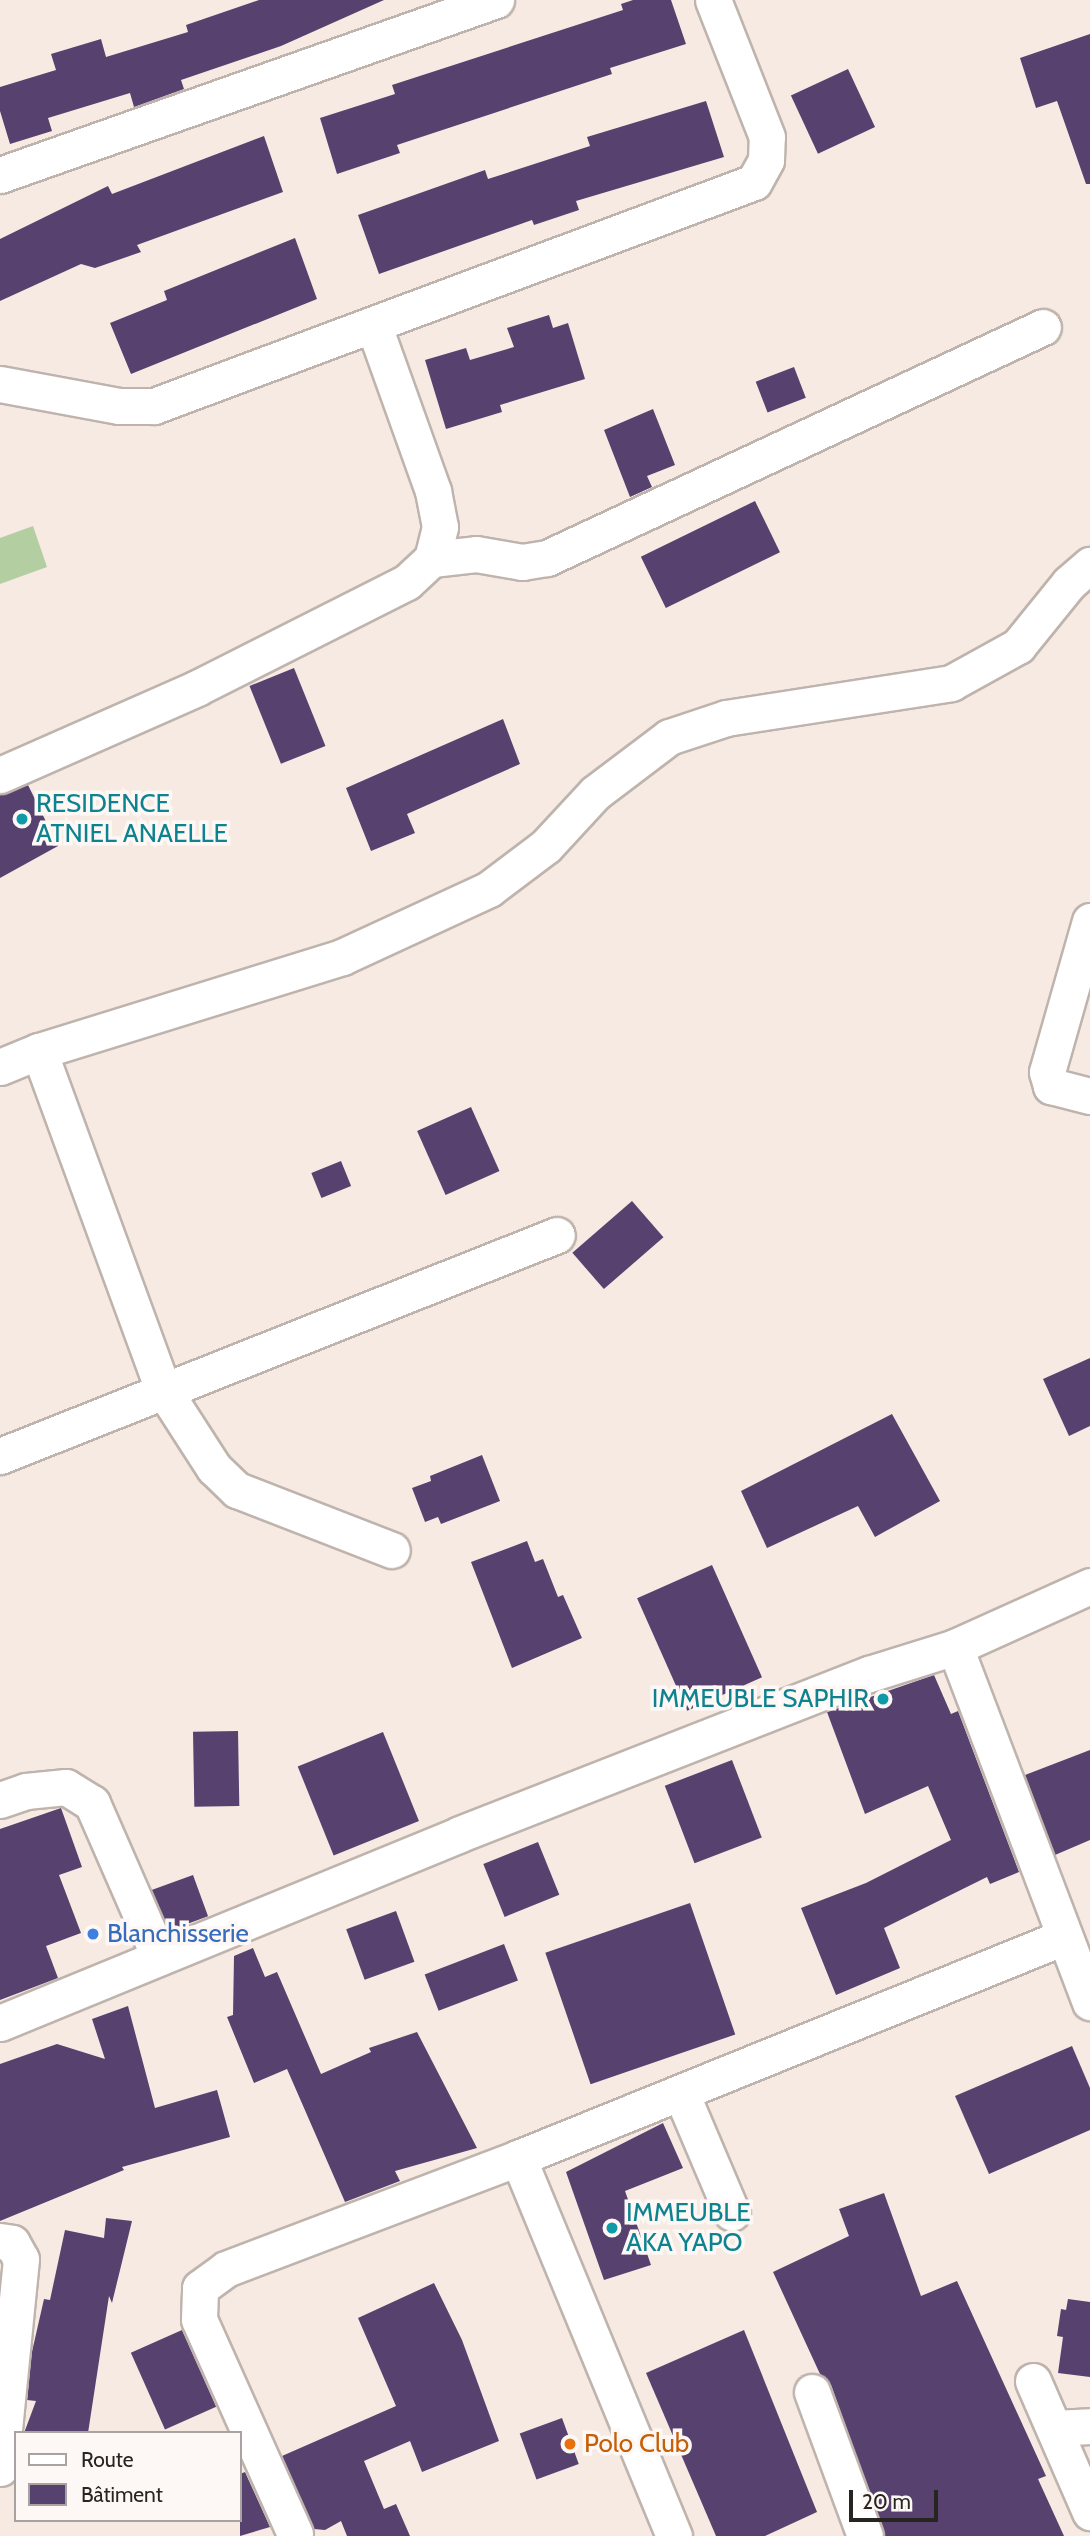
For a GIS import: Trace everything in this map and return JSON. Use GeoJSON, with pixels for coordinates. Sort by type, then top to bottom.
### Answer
{"type":"FeatureCollection","features":[{"type":"Feature","properties":{"kind":"street"},"geometry":{"type":"LineString","coordinates":[[0,175],[496,0]]}},
{"type":"Feature","properties":{"kind":"street"},"geometry":{"type":"LineString","coordinates":[[0,384],[119,406],[154,406],[754,182],[766,160],[767,137],[713,0]]}},
{"type":"Feature","properties":{"kind":"street"},"geometry":{"type":"LineString","coordinates":[[0,775],[197,688],[407,582],[432,559],[440,527],[433,491],[374,326]]}},
{"type":"Feature","properties":{"kind":"street"},"geometry":{"type":"LineString","coordinates":[[432,559],[476,554],[522,562],[547,558],[1043,327]]}},
{"type":"Feature","properties":{"kind":"street"},"geometry":{"type":"LineString","coordinates":[[0,1067],[39,1051],[342,957],[489,890],[546,846],[595,793],[670,737],[726,718],[951,683],[1018,646],[1069,583],[1090,565]]}},
{"type":"Feature","properties":{"kind":"street"},"geometry":{"type":"LineString","coordinates":[[1090,921],[1047,1072],[1051,1086],[1090,1096]]}},
{"type":"Feature","properties":{"kind":"street"},"geometry":{"type":"LineString","coordinates":[[39,1051],[163,1389],[214,1468],[237,1490],[392,1550]]}},
{"type":"Feature","properties":{"kind":"street"},"geometry":{"type":"LineString","coordinates":[[0,1456],[163,1389],[557,1235]]}},
{"type":"Feature","properties":{"kind":"street"},"geometry":{"type":"LineString","coordinates":[[0,2023],[159,1956],[869,1674],[955,1647],[1090,1586]]}},
{"type":"Feature","properties":{"kind":"street"},"geometry":{"type":"LineString","coordinates":[[955,1647],[1090,2002]]}},
{"type":"Feature","properties":{"kind":"street"},"geometry":{"type":"LineString","coordinates":[[0,1800],[26,1791],[66,1787],[92,1803],[159,1956]]}},
{"type":"Feature","properties":{"kind":"street"},"geometry":{"type":"LineString","coordinates":[[295,2535],[199,2319],[200,2288],[226,2269],[518,2158],[1064,1937]]}},
{"type":"Feature","properties":{"kind":"street"},"geometry":{"type":"LineString","coordinates":[[681,2093],[732,2213]]}},
{"type":"Feature","properties":{"kind":"street"},"geometry":{"type":"LineString","coordinates":[[518,2158],[674,2536]]}},
{"type":"Feature","properties":{"kind":"street"},"geometry":{"type":"LineString","coordinates":[[0,2241],[12,2243],[21,2259],[0,2468]]}},
{"type":"Feature","properties":{"kind":"street"},"geometry":{"type":"LineString","coordinates":[[1033,2381],[1090,2512]]}},
{"type":"Feature","properties":{"kind":"street"},"geometry":{"type":"LineString","coordinates":[[812,2392],[865,2536]]}},
{"type":"Feature","properties":{"kind":"street"},"geometry":{"type":"LineString","coordinates":[[1054,2428],[1090,2426]]}},
{"type":"Feature","properties":{"kind":"green space"},"geometry":{"type":"Polygon","coordinates":[[[33,526],[47,567],[0,584],[0,538],[33,526]]]}},
{"type":"Feature","properties":{"kind":"building"},"geometry":{"type":"Polygon","coordinates":[[[259,0],[384,0],[281,46],[181,80],[184,89],[134,107],[130,93],[48,118],[52,131],[10,144],[0,111],[0,87],[56,70],[51,54],[101,39],[106,57],[188,32],[186,25],[259,0]]]}},
{"type":"Feature","properties":{"kind":"building"},"geometry":{"type":"Polygon","coordinates":[[[633,0],[671,0],[686,44],[610,68],[612,74],[397,145],[400,153],[337,174],[320,118],[395,94],[392,85],[623,10],[621,4],[633,0]]]}},
{"type":"Feature","properties":{"kind":"building"},"geometry":{"type":"Polygon","coordinates":[[[1090,34],[1090,184],[1086,184],[1057,101],[1036,108],[1020,58],[1090,34]]]}},
{"type":"Feature","properties":{"kind":"building"},"geometry":{"type":"Polygon","coordinates":[[[848,69],[875,127],[818,154],[791,96],[848,69]]]}},
{"type":"Feature","properties":{"kind":"building"},"geometry":{"type":"Polygon","coordinates":[[[706,101],[724,157],[576,201],[579,210],[534,225],[532,220],[379,274],[358,215],[485,170],[488,179],[590,146],[587,137],[706,101]]]}},
{"type":"Feature","properties":{"kind":"building"},"geometry":{"type":"Polygon","coordinates":[[[264,136],[283,192],[137,245],[141,252],[95,268],[81,264],[0,301],[0,239],[108,186],[112,194],[264,136]]]}},
{"type":"Feature","properties":{"kind":"building"},"geometry":{"type":"Polygon","coordinates":[[[295,238],[317,299],[131,374],[110,323],[167,300],[164,291],[295,238]]]}},
{"type":"Feature","properties":{"kind":"building"},"geometry":{"type":"Polygon","coordinates":[[[549,315],[553,328],[568,323],[585,379],[500,405],[502,412],[446,429],[425,360],[466,348],[470,360],[514,347],[507,328],[549,315]]]}},
{"type":"Feature","properties":{"kind":"building"},"geometry":{"type":"Polygon","coordinates":[[[794,367],[806,398],[768,413],[756,382],[794,367]]]}},
{"type":"Feature","properties":{"kind":"building"},"geometry":{"type":"Polygon","coordinates":[[[653,409],[675,465],[647,476],[652,487],[630,497],[604,430],[653,409]]]}},
{"type":"Feature","properties":{"kind":"building"},"geometry":{"type":"Polygon","coordinates":[[[755,501],[780,552],[666,608],[641,557],[755,501]]]}},
{"type":"Feature","properties":{"kind":"building"},"geometry":{"type":"Polygon","coordinates":[[[294,668],[325,746],[281,764],[249,686],[294,668]]]}},
{"type":"Feature","properties":{"kind":"building"},"geometry":{"type":"Polygon","coordinates":[[[503,719],[520,764],[407,814],[415,833],[371,851],[346,788],[503,719]]]}},
{"type":"Feature","properties":{"kind":"building","name":"RESIDENCE ATNIEL ANAELLE"},"geometry":{"type":"Polygon","coordinates":[[[28,785],[58,846],[0,878],[0,795],[28,785]]]}},
{"type":"Feature","properties":{"kind":"building"},"geometry":{"type":"Polygon","coordinates":[[[471,1107],[499,1171],[446,1195],[417,1131],[471,1107]]]}},
{"type":"Feature","properties":{"kind":"building"},"geometry":{"type":"Polygon","coordinates":[[[341,1161],[351,1186],[321,1198],[311,1173],[341,1161]]]}},
{"type":"Feature","properties":{"kind":"building"},"geometry":{"type":"Polygon","coordinates":[[[632,1201],[663,1237],[604,1289],[572,1253],[632,1201]]]}},
{"type":"Feature","properties":{"kind":"building"},"geometry":{"type":"Polygon","coordinates":[[[1090,1358],[1090,1426],[1069,1436],[1043,1379],[1090,1358]]]}},
{"type":"Feature","properties":{"kind":"building"},"geometry":{"type":"Polygon","coordinates":[[[892,1414],[940,1501],[875,1537],[858,1506],[767,1548],[741,1491],[892,1414]]]}},
{"type":"Feature","properties":{"kind":"building"},"geometry":{"type":"Polygon","coordinates":[[[482,1455],[500,1501],[441,1524],[438,1517],[425,1522],[412,1488],[431,1481],[430,1476],[482,1455]]]}},
{"type":"Feature","properties":{"kind":"building"},"geometry":{"type":"Polygon","coordinates":[[[527,1541],[535,1562],[543,1559],[558,1597],[563,1595],[582,1638],[512,1668],[471,1562],[527,1541]]]}},
{"type":"Feature","properties":{"kind":"building"},"geometry":{"type":"Polygon","coordinates":[[[712,1565],[762,1677],[687,1711],[637,1598],[712,1565]]]}},
{"type":"Feature","properties":{"kind":"building"},"geometry":{"type":"Polygon","coordinates":[[[934,1675],[951,1714],[958,1711],[1019,1872],[990,1884],[987,1877],[884,1928],[900,1968],[836,1995],[801,1908],[866,1883],[951,1840],[928,1786],[865,1814],[827,1712],[934,1675]]]}},
{"type":"Feature","properties":{"kind":"building"},"geometry":{"type":"Polygon","coordinates":[[[238,1731],[239,1806],[194,1807],[193,1732],[238,1731]]]}},
{"type":"Feature","properties":{"kind":"building"},"geometry":{"type":"Polygon","coordinates":[[[383,1732],[419,1821],[334,1855],[298,1766],[383,1732]]]}},
{"type":"Feature","properties":{"kind":"building"},"geometry":{"type":"Polygon","coordinates":[[[1090,1750],[1090,1840],[1055,1855],[1025,1775],[1090,1750]]]}},
{"type":"Feature","properties":{"kind":"building"},"geometry":{"type":"Polygon","coordinates":[[[732,1760],[762,1837],[695,1863],[665,1786],[732,1760]]]}},
{"type":"Feature","properties":{"kind":"building"},"geometry":{"type":"Polygon","coordinates":[[[61,1808],[82,1867],[59,1875],[81,1933],[46,1946],[58,1978],[0,2000],[0,1829],[61,1808]]]}},
{"type":"Feature","properties":{"kind":"building"},"geometry":{"type":"Polygon","coordinates":[[[538,1842],[559,1895],[505,1917],[483,1864],[538,1842]]]}},
{"type":"Feature","properties":{"kind":"building"},"geometry":{"type":"Polygon","coordinates":[[[193,1875],[208,1916],[167,1931],[152,1890],[193,1875]]]}},
{"type":"Feature","properties":{"kind":"building"},"geometry":{"type":"Polygon","coordinates":[[[690,1903],[735,2034],[591,2084],[545,1953],[690,1903]]]}},
{"type":"Feature","properties":{"kind":"building"},"geometry":{"type":"Polygon","coordinates":[[[396,1911],[414,1962],[365,1980],[346,1929],[396,1911]]]}},
{"type":"Feature","properties":{"kind":"building"},"geometry":{"type":"Polygon","coordinates":[[[504,1944],[518,1980],[439,2011],[425,1974],[504,1944]]]}},
{"type":"Feature","properties":{"kind":"building"},"geometry":{"type":"Polygon","coordinates":[[[253,1948],[265,1977],[277,1972],[321,2074],[371,2052],[369,2048],[417,2032],[477,2148],[395,2171],[400,2181],[345,2202],[287,2069],[254,2083],[227,2017],[233,2015],[234,1956],[253,1948]]]}},
{"type":"Feature","properties":{"kind":"building"},"geometry":{"type":"Polygon","coordinates":[[[128,2006],[155,2108],[217,2090],[230,2137],[122,2167],[124,2170],[0,2221],[0,2064],[57,2044],[105,2059],[92,2019],[128,2006]]]}},
{"type":"Feature","properties":{"kind":"building"},"geometry":{"type":"Polygon","coordinates":[[[1072,2046],[1090,2088],[1090,2130],[989,2174],[955,2096],[1072,2046]]]}},
{"type":"Feature","properties":{"kind":"building","name":"IMMEUBLE AKA YAPO"},"geometry":{"type":"Polygon","coordinates":[[[663,2123],[683,2168],[625,2191],[651,2265],[604,2280],[566,2172],[663,2123]]]}},
{"type":"Feature","properties":{"kind":"building"},"geometry":{"type":"Polygon","coordinates":[[[884,2193],[921,2296],[957,2281],[1046,2476],[1038,2479],[1064,2536],[885,2536],[831,2385],[820,2374],[773,2272],[849,2236],[839,2209],[884,2193]]]}},
{"type":"Feature","properties":{"kind":"building"},"geometry":{"type":"Polygon","coordinates":[[[106,2218],[132,2221],[112,2303],[109,2296],[88,2431],[25,2431],[36,2401],[27,2400],[31,2356],[44,2299],[50,2300],[65,2230],[104,2238],[106,2218]]]}},
{"type":"Feature","properties":{"kind":"building"},"geometry":{"type":"Polygon","coordinates":[[[434,2283],[462,2340],[499,2441],[422,2472],[410,2441],[364,2461],[384,2509],[396,2504],[410,2536],[347,2536],[341,2521],[325,2530],[314,2529],[282,2456],[396,2406],[358,2318],[434,2283]]]}},
{"type":"Feature","properties":{"kind":"building"},"geometry":{"type":"Polygon","coordinates":[[[1068,2299],[1090,2302],[1090,2377],[1058,2373],[1063,2337],[1057,2336],[1061,2309],[1066,2310],[1068,2299]]]}},
{"type":"Feature","properties":{"kind":"building"},"geometry":{"type":"Polygon","coordinates":[[[182,2330],[216,2407],[165,2430],[131,2353],[182,2330]]]}},
{"type":"Feature","properties":{"kind":"building"},"geometry":{"type":"Polygon","coordinates":[[[744,2330],[817,2512],[765,2536],[716,2536],[646,2373],[744,2330]]]}},
{"type":"Feature","properties":{"kind":"building"},"geometry":{"type":"Polygon","coordinates":[[[562,2418],[579,2464],[536,2479],[520,2433],[562,2418]]]}},
{"type":"Feature","properties":{"kind":"building"},"geometry":{"type":"Polygon","coordinates":[[[245,2472],[270,2527],[240,2536],[242,2522],[242,2473],[245,2472]]]}},
{"type":"Feature","properties":{"kind":"place","name":"RESIDENCE ATNIEL ANAELLE"},"geometry":{"type":"Point","coordinates":[22,819]}},
{"type":"Feature","properties":{"kind":"place","name":"IMMEUBLE SAPHIR"},"geometry":{"type":"Point","coordinates":[883,1699]}},
{"type":"Feature","properties":{"kind":"place","name":"Blanchisserie"},"geometry":{"type":"Point","coordinates":[93,1934]}},
{"type":"Feature","properties":{"kind":"place","name":"IMMEUBLE AKA YAPO"},"geometry":{"type":"Point","coordinates":[612,2228]}},
{"type":"Feature","properties":{"kind":"place","name":"Polo Club"},"geometry":{"type":"Point","coordinates":[570,2444]}}]}
